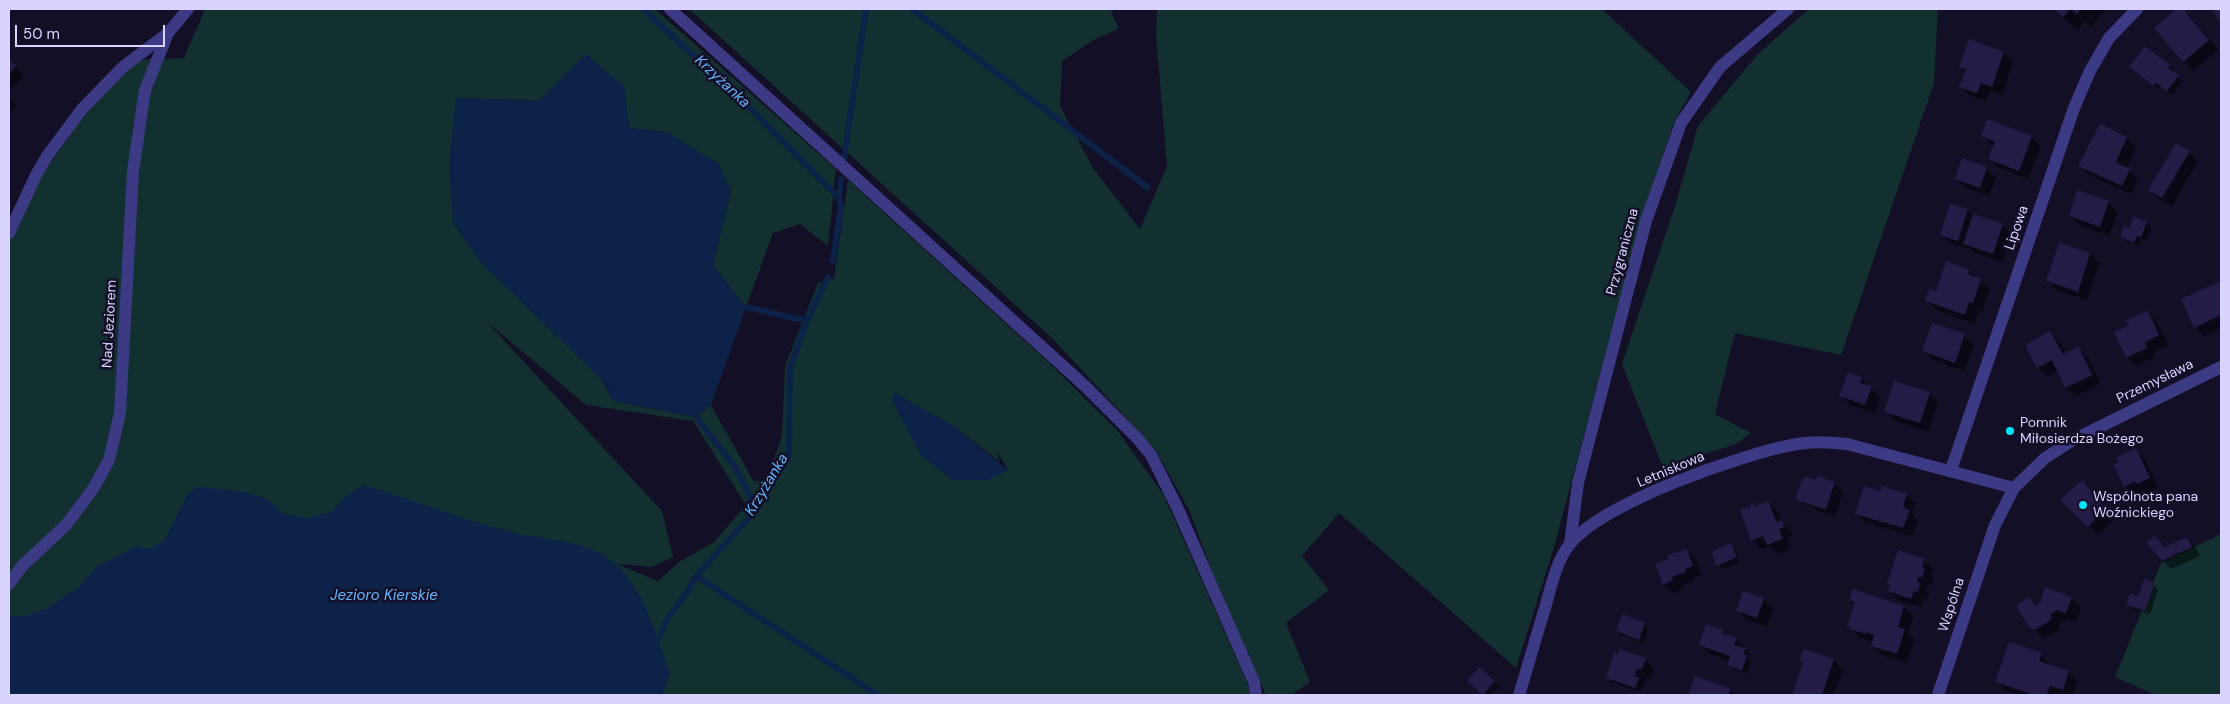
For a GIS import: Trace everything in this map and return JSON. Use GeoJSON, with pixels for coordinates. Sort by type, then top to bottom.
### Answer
{"type":"FeatureCollection","features":[{"type":"Feature","properties":{"kind":"street"},"geometry":{"type":"LineString","coordinates":[[9,234],[36,175],[47,156],[82,109],[124,66],[168,32],[188,9]]}},
{"type":"Feature","properties":{"kind":"street"},"geometry":{"type":"LineString","coordinates":[[670,9],[1080,380],[1138,439],[1151,455],[1177,507],[1254,682],[1256,695]]}},
{"type":"Feature","properties":{"kind":"street","name":"Przygraniczna"},"geometry":{"type":"LineString","coordinates":[[1570,544],[1578,483],[1646,220],[1681,123],[1720,66],[1788,9]]}},
{"type":"Feature","properties":{"kind":"street","name":"Lipowa"},"geometry":{"type":"LineString","coordinates":[[1951,470],[2074,108],[2090,71],[2109,38],[2137,9]]}},
{"type":"Feature","properties":{"kind":"street","name":"Nad Jeziorem"},"geometry":{"type":"LineString","coordinates":[[9,584],[22,566],[66,525],[93,489],[109,460],[120,413],[133,171],[145,90],[168,32]]}},
{"type":"Feature","properties":{"kind":"street","name":"Przemysława"},"geometry":{"type":"LineString","coordinates":[[1995,525],[2014,488],[2045,458],[2073,440],[2221,367]]}},
{"type":"Feature","properties":{"kind":"street","name":"Letniskowa"},"geometry":{"type":"LineString","coordinates":[[1519,695],[1555,575],[1570,544],[1599,518],[1659,490],[1731,462],[1799,444],[1825,442],[1847,444],[2014,488]]}},
{"type":"Feature","properties":{"kind":"street","name":"Wspólna"},"geometry":{"type":"LineString","coordinates":[[1938,695],[1995,525]]}},
{"type":"Feature","properties":{"kind":"green space"},"geometry":{"type":"Polygon","coordinates":[[[205,9],[655,9],[836,169],[828,246],[800,224],[773,233],[746,307],[713,265],[731,191],[667,132],[629,128],[624,87],[586,54],[539,101],[456,98],[613,401],[696,417],[711,405],[754,482],[767,478],[782,437],[785,366],[818,283],[834,278],[848,180],[1049,363],[1117,430],[1163,494],[1247,682],[1250,695],[9,695],[9,243],[36,182],[92,105],[136,60],[184,58],[205,9]],[[486,321],[662,511],[673,557],[652,567],[617,564],[658,581],[679,562],[714,542],[746,505],[693,421],[586,405],[486,321]],[[894,393],[1008,470],[995,448],[1000,462],[955,427],[894,393]]]}},
{"type":"Feature","properties":{"kind":"green space"},"geometry":{"type":"Polygon","coordinates":[[[689,9],[1110,9],[1119,29],[1095,39],[1062,61],[1060,106],[1093,168],[1140,229],[1167,166],[1156,36],[1157,9],[1602,9],[1691,92],[1674,122],[1638,230],[1555,544],[1516,668],[1339,513],[1302,556],[1329,590],[1286,623],[1310,682],[1291,695],[1266,695],[1215,579],[1189,510],[1155,449],[1054,340],[689,9]]]}},
{"type":"Feature","properties":{"kind":"green space"},"geometry":{"type":"Polygon","coordinates":[[[1809,9],[1938,9],[1934,83],[1841,355],[1735,333],[1715,414],[1751,433],[1736,444],[1695,457],[1665,473],[1622,364],[1676,203],[1698,126],[1757,55],[1809,9]]]}},
{"type":"Feature","properties":{"kind":"green space"},"geometry":{"type":"Polygon","coordinates":[[[2221,534],[2221,695],[2156,695],[2115,677],[2161,563],[2221,534]]]}},
{"type":"Feature","properties":{"kind":"water"},"geometry":{"type":"Polygon","coordinates":[[[586,54],[624,87],[629,128],[667,132],[719,164],[731,191],[713,265],[746,307],[711,405],[696,417],[613,401],[605,383],[481,263],[453,223],[449,164],[456,98],[539,101],[586,54]]]}},
{"type":"Feature","properties":{"kind":"water"},"geometry":{"type":"Polygon","coordinates":[[[894,392],[955,427],[1008,470],[988,480],[952,480],[921,456],[892,400],[894,392]]]}},
{"type":"Feature","properties":{"kind":"water","name":"Jezioro Kierskie"},"geometry":{"type":"Polygon","coordinates":[[[364,485],[492,527],[578,545],[603,555],[625,574],[642,600],[649,615],[670,674],[662,695],[9,695],[9,616],[25,616],[46,609],[79,587],[97,566],[137,546],[149,549],[164,541],[188,493],[197,487],[246,492],[267,499],[284,514],[308,518],[331,512],[345,497],[364,485]]]}},
{"type":"Feature","properties":{"kind":"building"},"geometry":{"type":"Polygon","coordinates":[[[2053,9],[2070,9],[2063,17],[2053,9]]]}},
{"type":"Feature","properties":{"kind":"building"},"geometry":{"type":"Polygon","coordinates":[[[2071,9],[2081,9],[2077,14],[2071,9]]]}},
{"type":"Feature","properties":{"kind":"building"},"geometry":{"type":"Polygon","coordinates":[[[2176,9],[2183,9],[2209,40],[2183,62],[2154,28],[2176,9]]]}},
{"type":"Feature","properties":{"kind":"building"},"geometry":{"type":"Polygon","coordinates":[[[2212,9],[2221,9],[2221,24],[2212,9]]]}},
{"type":"Feature","properties":{"kind":"building"},"geometry":{"type":"Polygon","coordinates":[[[1969,39],[2004,52],[1992,87],[1981,83],[1977,93],[1959,87],[1966,69],[1959,67],[1969,39]]]}},
{"type":"Feature","properties":{"kind":"building"},"geometry":{"type":"Polygon","coordinates":[[[2145,46],[2170,65],[2168,68],[2179,75],[2167,91],[2156,83],[2154,86],[2129,67],[2145,46]]]}},
{"type":"Feature","properties":{"kind":"building"},"geometry":{"type":"Polygon","coordinates":[[[9,59],[16,66],[9,74],[9,59]]]}},
{"type":"Feature","properties":{"kind":"building"},"geometry":{"type":"Polygon","coordinates":[[[1987,119],[2032,136],[2019,171],[1988,159],[1995,142],[1981,136],[1987,119]]]}},
{"type":"Feature","properties":{"kind":"building"},"geometry":{"type":"Polygon","coordinates":[[[2100,124],[2127,137],[2116,162],[2130,169],[2122,186],[2078,166],[2100,124]]]}},
{"type":"Feature","properties":{"kind":"building"},"geometry":{"type":"Polygon","coordinates":[[[2176,143],[2190,151],[2162,198],[2148,190],[2176,143]]]}},
{"type":"Feature","properties":{"kind":"building"},"geometry":{"type":"Polygon","coordinates":[[[1962,158],[1987,167],[1980,188],[1955,179],[1962,158]]]}},
{"type":"Feature","properties":{"kind":"building"},"geometry":{"type":"Polygon","coordinates":[[[2077,190],[2109,201],[2100,227],[2069,216],[2077,190]]]}},
{"type":"Feature","properties":{"kind":"building"},"geometry":{"type":"Polygon","coordinates":[[[1950,204],[1968,209],[1958,241],[1940,235],[1950,204]]]}},
{"type":"Feature","properties":{"kind":"building"},"geometry":{"type":"Polygon","coordinates":[[[1973,214],[2003,224],[1993,254],[1963,244],[1973,214]]]}},
{"type":"Feature","properties":{"kind":"building"},"geometry":{"type":"Polygon","coordinates":[[[2133,216],[2147,222],[2141,237],[2137,236],[2134,243],[2120,237],[2124,226],[2129,228],[2133,216]]]}},
{"type":"Feature","properties":{"kind":"building"},"geometry":{"type":"Polygon","coordinates":[[[2059,243],[2090,253],[2078,292],[2046,281],[2059,243]]]}},
{"type":"Feature","properties":{"kind":"building"},"geometry":{"type":"Polygon","coordinates":[[[1946,261],[1970,270],[1968,274],[1981,279],[1973,303],[1969,302],[1965,315],[1925,301],[1930,288],[1936,291],[1946,261]]]}},
{"type":"Feature","properties":{"kind":"building"},"geometry":{"type":"Polygon","coordinates":[[[2221,281],[2221,315],[2194,328],[2181,299],[2221,281]]]}},
{"type":"Feature","properties":{"kind":"building"},"geometry":{"type":"Polygon","coordinates":[[[2148,311],[2159,335],[2145,342],[2147,348],[2126,358],[2114,332],[2129,325],[2126,320],[2148,311]]]}},
{"type":"Feature","properties":{"kind":"building"},"geometry":{"type":"Polygon","coordinates":[[[1932,323],[1965,334],[1955,363],[1922,351],[1932,323]]]}},
{"type":"Feature","properties":{"kind":"building"},"geometry":{"type":"Polygon","coordinates":[[[2050,331],[2063,354],[2079,347],[2092,375],[2065,388],[2052,360],[2037,368],[2025,345],[2050,331]]]}},
{"type":"Feature","properties":{"kind":"building"},"geometry":{"type":"Polygon","coordinates":[[[1848,372],[1862,377],[1860,383],[1872,386],[1865,405],[1839,396],[1848,372]]]}},
{"type":"Feature","properties":{"kind":"building"},"geometry":{"type":"Polygon","coordinates":[[[1894,381],[1930,392],[1920,423],[1884,412],[1894,381]]]}},
{"type":"Feature","properties":{"kind":"building"},"geometry":{"type":"Polygon","coordinates":[[[2136,448],[2150,478],[2137,484],[2135,481],[2124,487],[2113,464],[2119,462],[2117,457],[2136,448]]]}},
{"type":"Feature","properties":{"kind":"building"},"geometry":{"type":"Polygon","coordinates":[[[1817,476],[1835,482],[1826,509],[1798,501],[1796,497],[1802,480],[1806,477],[1815,480],[1817,476]]]}},
{"type":"Feature","properties":{"kind":"building","name":"Wspólnota pana Woźnickiego"},"geometry":{"type":"Polygon","coordinates":[[[2082,480],[2106,509],[2088,527],[2060,500],[2082,480]]]}},
{"type":"Feature","properties":{"kind":"building"},"geometry":{"type":"Polygon","coordinates":[[[1864,486],[1880,491],[1882,486],[1907,494],[1903,507],[1910,510],[1903,528],[1855,514],[1864,486]]]}},
{"type":"Feature","properties":{"kind":"building"},"geometry":{"type":"Polygon","coordinates":[[[1769,501],[1776,522],[1782,520],[1784,527],[1779,529],[1783,539],[1767,545],[1763,536],[1751,541],[1740,510],[1751,506],[1750,504],[1754,502],[1755,507],[1769,501]]]}},
{"type":"Feature","properties":{"kind":"building"},"geometry":{"type":"Polygon","coordinates":[[[2155,535],[2164,547],[2187,537],[2192,547],[2162,561],[2146,542],[2155,535]]]}},
{"type":"Feature","properties":{"kind":"building"},"geometry":{"type":"Polygon","coordinates":[[[1731,543],[1737,557],[1717,566],[1711,552],[1731,543]]]}},
{"type":"Feature","properties":{"kind":"building"},"geometry":{"type":"Polygon","coordinates":[[[1687,549],[1693,566],[1685,569],[1686,572],[1672,577],[1673,580],[1663,585],[1655,564],[1669,559],[1667,555],[1687,549]]]}},
{"type":"Feature","properties":{"kind":"building"},"geometry":{"type":"Polygon","coordinates":[[[1898,550],[1925,559],[1922,567],[1925,568],[1922,578],[1919,576],[1917,582],[1920,583],[1918,592],[1914,591],[1911,599],[1888,591],[1890,585],[1887,584],[1898,550]]]}},
{"type":"Feature","properties":{"kind":"building"},"geometry":{"type":"Polygon","coordinates":[[[2145,578],[2154,584],[2145,611],[2126,605],[2130,593],[2138,596],[2145,578]]]}},
{"type":"Feature","properties":{"kind":"building"},"geometry":{"type":"Polygon","coordinates":[[[2045,587],[2072,597],[2066,613],[2057,610],[2050,615],[2052,619],[2035,630],[2029,627],[2016,606],[2030,597],[2035,606],[2040,603],[2045,587]]]}},
{"type":"Feature","properties":{"kind":"building"},"geometry":{"type":"Polygon","coordinates":[[[1853,589],[1904,606],[1898,627],[1905,629],[1897,654],[1871,646],[1874,635],[1849,629],[1850,627],[1847,626],[1855,602],[1849,600],[1853,589]]]}},
{"type":"Feature","properties":{"kind":"building"},"geometry":{"type":"Polygon","coordinates":[[[1743,591],[1764,598],[1757,618],[1736,611],[1743,591]]]}},
{"type":"Feature","properties":{"kind":"building"},"geometry":{"type":"Polygon","coordinates":[[[1622,614],[1645,623],[1639,640],[1616,631],[1622,614]]]}},
{"type":"Feature","properties":{"kind":"building"},"geometry":{"type":"Polygon","coordinates":[[[1706,624],[1723,630],[1722,633],[1737,638],[1734,645],[1745,648],[1744,654],[1747,655],[1742,671],[1727,665],[1730,656],[1699,645],[1706,624]]]}},
{"type":"Feature","properties":{"kind":"building"},"geometry":{"type":"Polygon","coordinates":[[[2009,642],[2042,653],[2039,661],[2069,671],[2063,690],[2050,686],[2046,695],[2034,695],[1995,682],[2009,642]]]}},
{"type":"Feature","properties":{"kind":"building"},"geometry":{"type":"Polygon","coordinates":[[[1619,649],[1646,658],[1641,670],[1637,669],[1635,676],[1639,678],[1635,688],[1606,678],[1614,652],[1618,654],[1619,649]]]}},
{"type":"Feature","properties":{"kind":"building"},"geometry":{"type":"Polygon","coordinates":[[[1804,649],[1834,659],[1821,695],[1792,695],[1803,662],[1799,661],[1804,649]]]}},
{"type":"Feature","properties":{"kind":"building"},"geometry":{"type":"Polygon","coordinates":[[[1479,667],[1495,681],[1483,695],[1467,681],[1479,667]]]}},
{"type":"Feature","properties":{"kind":"building"},"geometry":{"type":"Polygon","coordinates":[[[1695,676],[1731,689],[1728,695],[1688,695],[1695,676]]]}},
{"type":"Feature","properties":{"kind":"waterway","name":"Krzyżanka"},"geometry":{"type":"LineString","coordinates":[[643,9],[754,112],[839,198],[841,206],[833,261]]}},
{"type":"Feature","properties":{"kind":"waterway"},"geometry":{"type":"LineString","coordinates":[[844,158],[866,9]]}},
{"type":"Feature","properties":{"kind":"waterway"},"geometry":{"type":"LineString","coordinates":[[912,9],[1147,187]]}},
{"type":"Feature","properties":{"kind":"waterway"},"geometry":{"type":"LineString","coordinates":[[839,198],[841,179]]}},
{"type":"Feature","properties":{"kind":"waterway","name":"Krzyżanka"},"geometry":{"type":"LineString","coordinates":[[654,647],[668,618],[688,591],[696,576],[757,509],[789,455],[790,368],[807,321],[828,277]]}},
{"type":"Feature","properties":{"kind":"waterway"},"geometry":{"type":"LineString","coordinates":[[746,307],[807,321]]}},
{"type":"Feature","properties":{"kind":"waterway"},"geometry":{"type":"LineString","coordinates":[[696,417],[735,467],[757,509]]}},
{"type":"Feature","properties":{"kind":"waterway"},"geometry":{"type":"LineString","coordinates":[[696,576],[878,695]]}},
{"type":"Feature","properties":{"kind":"place","name":"Pomnik Miłosierdza Bożego"},"geometry":{"type":"Point","coordinates":[2010,431]}},
{"type":"Feature","properties":{"kind":"place","name":"Wspólnota pana Woźnickiego"},"geometry":{"type":"Point","coordinates":[2083,505]}}]}
